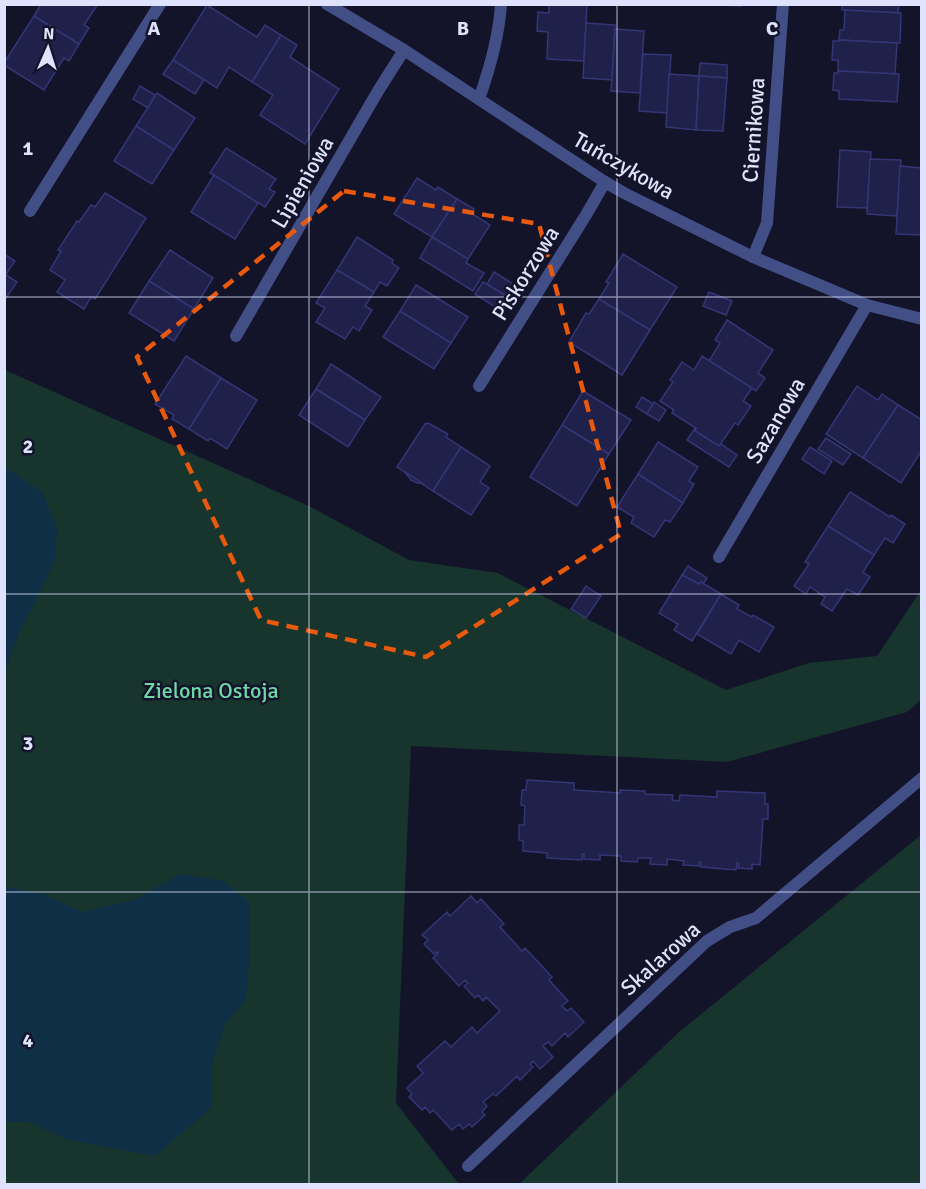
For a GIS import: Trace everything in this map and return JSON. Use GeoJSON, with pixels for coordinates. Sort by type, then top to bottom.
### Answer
{"type":"FeatureCollection","features":[{"type":"Feature","properties":{"kind":"street"},"geometry":{"type":"LineString","coordinates":[[30,211],[160,4]]}},
{"type":"Feature","properties":{"kind":"street","name":"Tuńczykowa"},"geometry":{"type":"LineString","coordinates":[[327,4],[404,50],[605,182],[753,257],[867,305],[921,319]]}},
{"type":"Feature","properties":{"kind":"street"},"geometry":{"type":"LineString","coordinates":[[478,99],[490,68],[500,23],[501,4]]}},
{"type":"Feature","properties":{"kind":"street","name":"Ciernikowa"},"geometry":{"type":"LineString","coordinates":[[753,257],[766,223],[783,4]]}},
{"type":"Feature","properties":{"kind":"street","name":"Lipieniowa"},"geometry":{"type":"LineString","coordinates":[[236,336],[404,50]]}},
{"type":"Feature","properties":{"kind":"street","name":"Piskorzowa"},"geometry":{"type":"LineString","coordinates":[[479,386],[605,182]]}},
{"type":"Feature","properties":{"kind":"street","name":"Sazanowa"},"geometry":{"type":"LineString","coordinates":[[719,557],[867,305]]}},
{"type":"Feature","properties":{"kind":"street","name":"Skalarowa"},"geometry":{"type":"LineString","coordinates":[[468,1166],[707,941],[730,927],[756,918],[921,778]]}},
{"type":"Feature","properties":{"kind":"highlighted area"},"geometry":{"type":"Polygon","coordinates":[[[344,191],[539,224],[621,534],[426,657],[261,620],[137,357],[344,191]]]}},
{"type":"Feature","properties":{"kind":"green space","name":"Zielona Ostoja"},"geometry":{"type":"Polygon","coordinates":[[[5,370],[309,506],[409,560],[498,573],[726,690],[809,663],[877,656],[921,590],[921,700],[907,712],[727,762],[411,746],[396,1103],[459,1184],[5,1184],[5,370]]]}},
{"type":"Feature","properties":{"kind":"green space"},"geometry":{"type":"Polygon","coordinates":[[[921,835],[921,1184],[519,1184],[678,1033],[921,835]]]}},
{"type":"Feature","properties":{"kind":"water"},"geometry":{"type":"Polygon","coordinates":[[[5,469],[43,493],[57,529],[55,559],[18,634],[5,674],[5,469]]]}},
{"type":"Feature","properties":{"kind":"water"},"geometry":{"type":"Polygon","coordinates":[[[180,874],[223,881],[249,902],[250,953],[246,1000],[225,1024],[212,1064],[211,1108],[155,1156],[69,1140],[29,1122],[5,1122],[5,887],[40,893],[82,912],[134,900],[180,874]]]}},
{"type":"Feature","properties":{"kind":"building"},"geometry":{"type":"Polygon","coordinates":[[[41,4],[98,4],[84,25],[89,28],[79,44],[34,16],[41,4]]]}},
{"type":"Feature","properties":{"kind":"building"},"geometry":{"type":"Polygon","coordinates":[[[549,4],[587,4],[584,61],[547,59],[548,32],[537,31],[538,12],[549,13],[549,4]]]}},
{"type":"Feature","properties":{"kind":"building"},"geometry":{"type":"Polygon","coordinates":[[[702,4],[741,4],[741,6],[702,4]]]}},
{"type":"Feature","properties":{"kind":"building"},"geometry":{"type":"Polygon","coordinates":[[[842,4],[899,4],[898,13],[842,10],[842,4]]]}},
{"type":"Feature","properties":{"kind":"building"},"geometry":{"type":"Polygon","coordinates":[[[207,5],[257,37],[265,25],[281,35],[252,82],[229,67],[217,88],[173,60],[207,5]]]}},
{"type":"Feature","properties":{"kind":"building"},"geometry":{"type":"Polygon","coordinates":[[[845,10],[901,13],[900,43],[839,40],[840,30],[844,30],[845,10]]]}},
{"type":"Feature","properties":{"kind":"building"},"geometry":{"type":"Polygon","coordinates":[[[34,16],[79,44],[69,61],[64,58],[44,90],[4,65],[34,16]]]}},
{"type":"Feature","properties":{"kind":"building"},"geometry":{"type":"Polygon","coordinates":[[[586,23],[615,25],[612,80],[583,78],[586,23]]]}},
{"type":"Feature","properties":{"kind":"building"},"geometry":{"type":"Polygon","coordinates":[[[615,29],[644,31],[640,93],[611,91],[615,29]]]}},
{"type":"Feature","properties":{"kind":"building"},"geometry":{"type":"Polygon","coordinates":[[[281,35],[297,45],[290,57],[339,89],[305,144],[260,115],[273,95],[252,82],[281,35]]]}},
{"type":"Feature","properties":{"kind":"building"},"geometry":{"type":"Polygon","coordinates":[[[833,41],[897,43],[895,74],[838,71],[838,60],[832,60],[833,41]]]}},
{"type":"Feature","properties":{"kind":"building"},"geometry":{"type":"Polygon","coordinates":[[[643,54],[671,55],[667,113],[639,111],[643,54]]]}},
{"type":"Feature","properties":{"kind":"building"},"geometry":{"type":"Polygon","coordinates":[[[173,60],[204,80],[195,94],[163,74],[173,60]]]}},
{"type":"Feature","properties":{"kind":"building"},"geometry":{"type":"Polygon","coordinates":[[[700,63],[727,65],[727,78],[699,76],[700,63]]]}},
{"type":"Feature","properties":{"kind":"building"},"geometry":{"type":"Polygon","coordinates":[[[838,71],[899,74],[897,102],[839,99],[839,91],[833,90],[834,73],[838,71]]]}},
{"type":"Feature","properties":{"kind":"building"},"geometry":{"type":"Polygon","coordinates":[[[669,74],[699,76],[696,130],[666,127],[669,74]]]}},
{"type":"Feature","properties":{"kind":"building"},"geometry":{"type":"Polygon","coordinates":[[[699,76],[727,78],[723,131],[696,130],[699,76]]]}},
{"type":"Feature","properties":{"kind":"building"},"geometry":{"type":"Polygon","coordinates":[[[140,86],[155,95],[148,108],[133,99],[140,86]]]}},
{"type":"Feature","properties":{"kind":"building"},"geometry":{"type":"Polygon","coordinates":[[[157,93],[195,118],[174,150],[136,126],[157,93]]]}},
{"type":"Feature","properties":{"kind":"building"},"geometry":{"type":"Polygon","coordinates":[[[136,126],[174,150],[152,184],[114,161],[136,126]]]}},
{"type":"Feature","properties":{"kind":"building"},"geometry":{"type":"Polygon","coordinates":[[[226,148],[276,179],[269,189],[275,192],[265,207],[210,173],[226,148]]]}},
{"type":"Feature","properties":{"kind":"building"},"geometry":{"type":"Polygon","coordinates":[[[840,150],[871,152],[867,208],[837,207],[840,150]]]}},
{"type":"Feature","properties":{"kind":"building"},"geometry":{"type":"Polygon","coordinates":[[[870,159],[901,160],[897,216],[867,214],[870,159]]]}},
{"type":"Feature","properties":{"kind":"building"},"geometry":{"type":"Polygon","coordinates":[[[900,166],[922,168],[922,235],[896,234],[900,166]]]}},
{"type":"Feature","properties":{"kind":"building"},"geometry":{"type":"Polygon","coordinates":[[[214,175],[258,203],[235,239],[191,212],[214,175]]]}},
{"type":"Feature","properties":{"kind":"building"},"geometry":{"type":"Polygon","coordinates":[[[417,178],[457,199],[432,237],[394,214],[417,178]]]}},
{"type":"Feature","properties":{"kind":"building"},"geometry":{"type":"Polygon","coordinates":[[[105,193],[146,218],[95,299],[91,297],[84,309],[57,292],[65,280],[50,270],[61,251],[58,250],[77,221],[79,222],[91,205],[95,207],[105,193]]]}},
{"type":"Feature","properties":{"kind":"building"},"geometry":{"type":"Polygon","coordinates":[[[457,199],[474,209],[471,213],[490,225],[468,259],[432,237],[457,199]]]}},
{"type":"Feature","properties":{"kind":"building"},"geometry":{"type":"Polygon","coordinates":[[[357,237],[393,260],[392,263],[399,268],[387,286],[380,282],[374,292],[337,270],[357,237]]]}},
{"type":"Feature","properties":{"kind":"building"},"geometry":{"type":"Polygon","coordinates":[[[432,237],[468,259],[466,263],[484,273],[473,291],[420,258],[432,237]]]}},
{"type":"Feature","properties":{"kind":"building"},"geometry":{"type":"Polygon","coordinates":[[[170,250],[213,278],[194,309],[149,281],[170,250]]]}},
{"type":"Feature","properties":{"kind":"building"},"geometry":{"type":"Polygon","coordinates":[[[4,254],[15,261],[4,277],[4,254]]]}},
{"type":"Feature","properties":{"kind":"building"},"geometry":{"type":"Polygon","coordinates":[[[623,254],[677,287],[650,330],[599,299],[609,283],[606,282],[623,254]]]}},
{"type":"Feature","properties":{"kind":"building"},"geometry":{"type":"Polygon","coordinates":[[[337,270],[374,292],[365,306],[372,310],[359,331],[353,327],[345,339],[316,322],[325,308],[316,303],[337,270]]]}},
{"type":"Feature","properties":{"kind":"building"},"geometry":{"type":"Polygon","coordinates":[[[494,272],[515,285],[508,297],[487,284],[494,272]]]}},
{"type":"Feature","properties":{"kind":"building"},"geometry":{"type":"Polygon","coordinates":[[[6,275],[17,282],[4,301],[4,277],[6,275]]]}},
{"type":"Feature","properties":{"kind":"building"},"geometry":{"type":"Polygon","coordinates":[[[149,281],[194,309],[174,341],[129,313],[149,281]]]}},
{"type":"Feature","properties":{"kind":"building"},"geometry":{"type":"Polygon","coordinates":[[[483,282],[508,297],[500,310],[475,294],[483,282]]]}},
{"type":"Feature","properties":{"kind":"building"},"geometry":{"type":"Polygon","coordinates":[[[416,285],[468,317],[451,343],[400,311],[416,285]]]}},
{"type":"Feature","properties":{"kind":"building"},"geometry":{"type":"Polygon","coordinates":[[[709,292],[732,301],[726,315],[703,306],[709,292]]]}},
{"type":"Feature","properties":{"kind":"building"},"geometry":{"type":"Polygon","coordinates":[[[599,299],[650,330],[622,375],[569,342],[586,313],[589,314],[599,299]]]}},
{"type":"Feature","properties":{"kind":"building"},"geometry":{"type":"Polygon","coordinates":[[[400,311],[451,343],[434,369],[383,337],[400,311]]]}},
{"type":"Feature","properties":{"kind":"building"},"geometry":{"type":"Polygon","coordinates":[[[727,320],[773,350],[758,373],[765,378],[756,391],[709,361],[720,343],[715,340],[727,320]]]}},
{"type":"Feature","properties":{"kind":"building"},"geometry":{"type":"Polygon","coordinates":[[[186,356],[221,378],[189,429],[172,419],[174,415],[155,404],[186,356]]]}},
{"type":"Feature","properties":{"kind":"building"},"geometry":{"type":"Polygon","coordinates":[[[702,356],[752,388],[743,401],[751,406],[738,425],[735,423],[719,446],[695,431],[696,428],[672,413],[674,410],[660,401],[673,382],[670,380],[682,362],[694,370],[702,356]]]}},
{"type":"Feature","properties":{"kind":"building"},"geometry":{"type":"Polygon","coordinates":[[[331,364],[381,397],[365,420],[316,389],[331,364]]]}},
{"type":"Feature","properties":{"kind":"building"},"geometry":{"type":"Polygon","coordinates":[[[221,378],[257,400],[227,449],[210,438],[208,441],[189,429],[221,378]]]}},
{"type":"Feature","properties":{"kind":"building"},"geometry":{"type":"Polygon","coordinates":[[[857,386],[878,400],[882,394],[898,405],[863,458],[826,434],[857,386]]]}},
{"type":"Feature","properties":{"kind":"building"},"geometry":{"type":"Polygon","coordinates":[[[316,389],[365,420],[348,447],[299,415],[316,389]]]}},
{"type":"Feature","properties":{"kind":"building"},"geometry":{"type":"Polygon","coordinates":[[[583,391],[631,420],[609,454],[562,425],[583,391]]]}},
{"type":"Feature","properties":{"kind":"building"},"geometry":{"type":"Polygon","coordinates":[[[642,397],[653,404],[647,414],[636,407],[642,397]]]}},
{"type":"Feature","properties":{"kind":"building"},"geometry":{"type":"Polygon","coordinates":[[[654,402],[666,410],[659,421],[647,414],[654,402]]]}},
{"type":"Feature","properties":{"kind":"building"},"geometry":{"type":"Polygon","coordinates":[[[898,405],[922,420],[922,450],[901,483],[863,458],[898,405]]]}},
{"type":"Feature","properties":{"kind":"building"},"geometry":{"type":"Polygon","coordinates":[[[428,423],[448,434],[446,437],[461,447],[433,491],[397,467],[425,424],[428,423]]]}},
{"type":"Feature","properties":{"kind":"building"},"geometry":{"type":"Polygon","coordinates":[[[562,425],[609,454],[577,506],[530,477],[562,425]]]}},
{"type":"Feature","properties":{"kind":"building"},"geometry":{"type":"Polygon","coordinates":[[[695,428],[695,431],[737,455],[729,467],[687,440],[695,428]]]}},
{"type":"Feature","properties":{"kind":"building"},"geometry":{"type":"Polygon","coordinates":[[[826,438],[851,454],[843,465],[818,449],[826,438]]]}},
{"type":"Feature","properties":{"kind":"building"},"geometry":{"type":"Polygon","coordinates":[[[658,442],[698,467],[689,481],[694,484],[683,503],[638,474],[658,442]]]}},
{"type":"Feature","properties":{"kind":"building"},"geometry":{"type":"Polygon","coordinates":[[[461,447],[490,466],[480,482],[489,488],[471,515],[433,491],[461,447]]]}},
{"type":"Feature","properties":{"kind":"building"},"geometry":{"type":"Polygon","coordinates":[[[810,447],[832,461],[824,474],[802,459],[810,447]]]}},
{"type":"Feature","properties":{"kind":"building"},"geometry":{"type":"Polygon","coordinates":[[[405,472],[422,483],[411,480],[405,472]]]}},
{"type":"Feature","properties":{"kind":"building"},"geometry":{"type":"Polygon","coordinates":[[[638,474],[683,503],[670,522],[665,520],[654,537],[631,523],[634,517],[617,507],[638,474]]]}},
{"type":"Feature","properties":{"kind":"building"},"geometry":{"type":"Polygon","coordinates":[[[850,492],[905,524],[893,543],[885,538],[874,555],[828,526],[850,492]]]}},
{"type":"Feature","properties":{"kind":"building"},"geometry":{"type":"Polygon","coordinates":[[[828,526],[874,555],[863,572],[870,577],[858,595],[847,589],[832,611],[821,604],[825,597],[810,587],[806,594],[794,586],[809,564],[805,562],[828,526]]]}},
{"type":"Feature","properties":{"kind":"building"},"geometry":{"type":"Polygon","coordinates":[[[688,566],[707,578],[703,584],[682,575],[688,566]]]}},
{"type":"Feature","properties":{"kind":"building"},"geometry":{"type":"Polygon","coordinates":[[[682,575],[699,584],[701,582],[721,594],[692,641],[674,630],[678,624],[659,613],[682,575]]]}},
{"type":"Feature","properties":{"kind":"building"},"geometry":{"type":"Polygon","coordinates":[[[586,586],[601,596],[586,618],[571,609],[586,586]]]}},
{"type":"Feature","properties":{"kind":"building"},"geometry":{"type":"Polygon","coordinates":[[[721,594],[739,605],[737,609],[774,627],[759,652],[739,640],[731,654],[697,634],[721,594]]]}},
{"type":"Feature","properties":{"kind":"building"},"geometry":{"type":"Polygon","coordinates":[[[527,780],[574,783],[574,790],[620,793],[620,790],[645,791],[645,794],[673,795],[672,800],[679,801],[680,795],[717,797],[717,791],[765,793],[768,819],[763,819],[760,865],[752,864],[752,869],[738,868],[737,863],[736,870],[701,867],[701,862],[699,866],[683,865],[684,861],[667,859],[667,865],[650,864],[651,858],[638,858],[637,862],[621,861],[621,856],[600,855],[600,860],[584,859],[584,854],[582,854],[582,860],[547,858],[547,853],[523,851],[523,841],[519,840],[519,825],[524,825],[525,806],[521,805],[522,790],[526,790],[527,780]]]}},
{"type":"Feature","properties":{"kind":"building"},"geometry":{"type":"Polygon","coordinates":[[[471,896],[477,903],[481,899],[504,924],[500,927],[522,951],[525,948],[552,977],[549,980],[568,1001],[562,1006],[567,1011],[571,1008],[584,1022],[568,1037],[565,1033],[552,1046],[548,1042],[543,1046],[553,1057],[540,1069],[533,1061],[530,1064],[533,1067],[520,1080],[517,1076],[496,1096],[493,1094],[483,1102],[487,1106],[482,1112],[485,1115],[472,1127],[469,1124],[463,1129],[459,1124],[452,1130],[433,1110],[430,1113],[425,1107],[422,1110],[409,1097],[412,1094],[407,1088],[423,1073],[417,1066],[445,1041],[451,1047],[472,1027],[477,1033],[500,1011],[486,997],[483,1001],[478,995],[475,998],[464,986],[468,983],[465,980],[459,986],[433,958],[438,953],[434,954],[424,944],[428,940],[422,935],[447,912],[450,916],[471,896]]]}}]}
